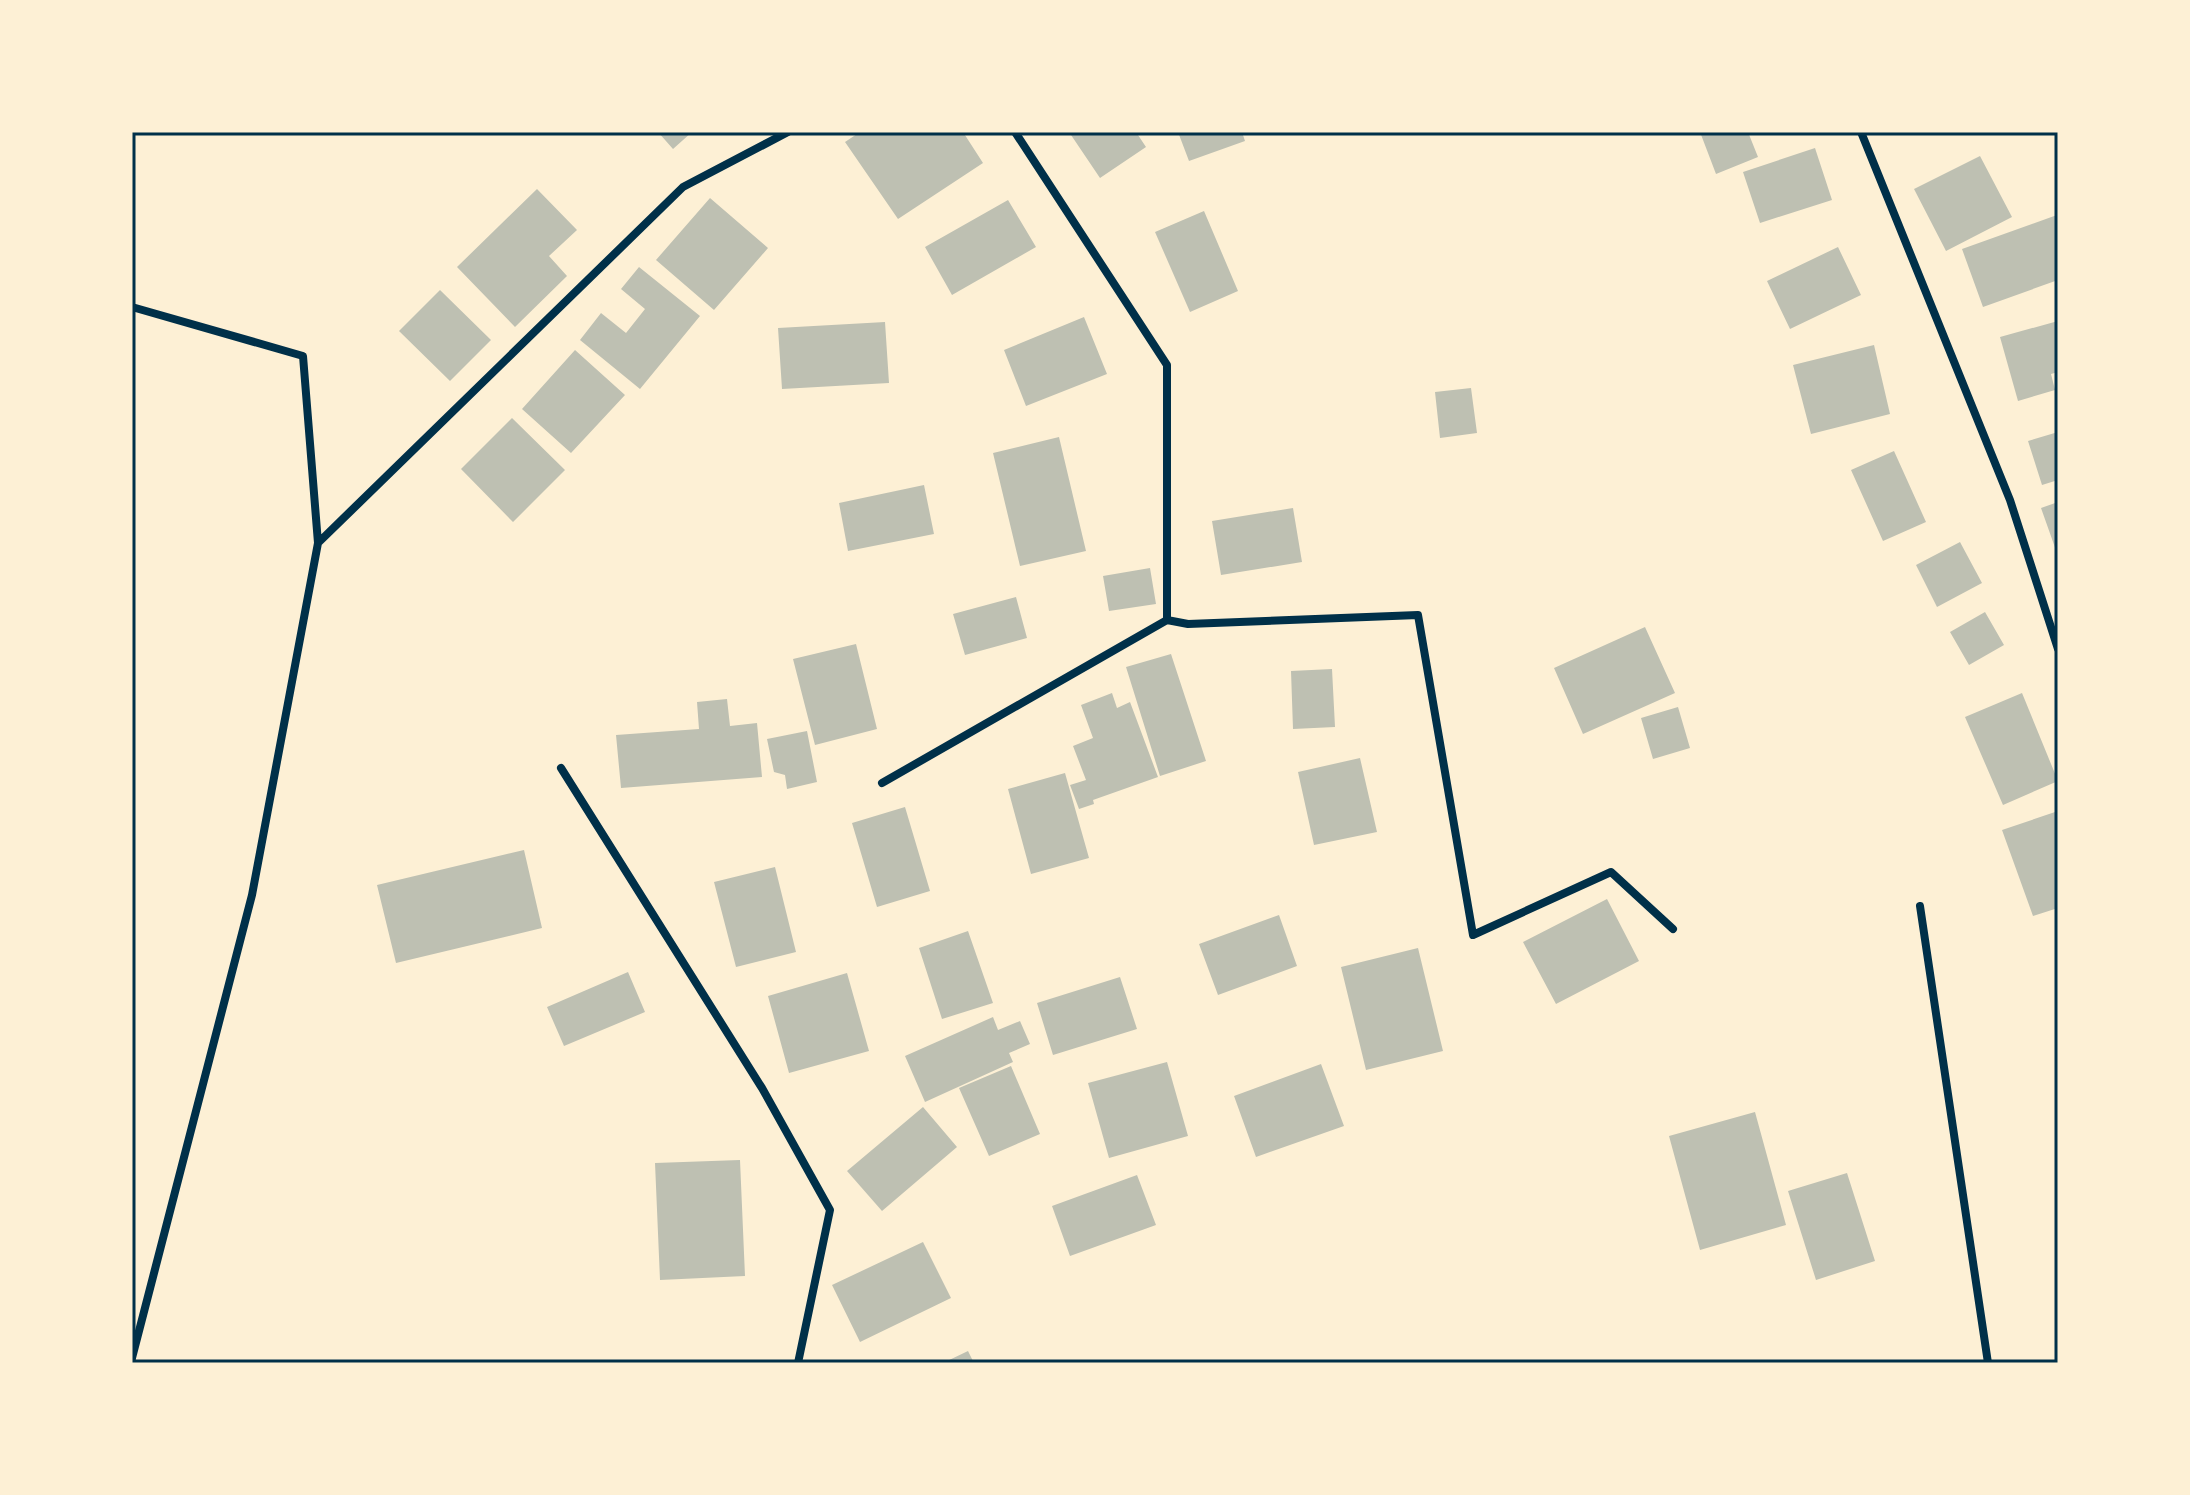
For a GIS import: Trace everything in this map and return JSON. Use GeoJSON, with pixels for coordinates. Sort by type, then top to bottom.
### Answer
{"type":"FeatureCollection","features":[{"type":"Feature","properties":{"kind":"street"},"geometry":{"type":"LineString","coordinates":[[318,543],[683,187],[788,132]]}},
{"type":"Feature","properties":{"kind":"street"},"geometry":{"type":"LineString","coordinates":[[1015,132],[1167,365],[1167,620]]}},
{"type":"Feature","properties":{"kind":"street"},"geometry":{"type":"LineString","coordinates":[[1861,132],[2010,500],[2058,649]]}},
{"type":"Feature","properties":{"kind":"street"},"geometry":{"type":"LineString","coordinates":[[132,307],[303,356],[318,543],[252,895],[132,1358]]}},
{"type":"Feature","properties":{"kind":"street"},"geometry":{"type":"LineString","coordinates":[[882,783],[1167,620],[1188,624],[1418,615],[1473,935],[1611,872],[1673,929]]}},
{"type":"Feature","properties":{"kind":"street"},"geometry":{"type":"LineString","coordinates":[[561,768],[762,1088],[830,1210],[798,1363]]}},
{"type":"Feature","properties":{"kind":"street"},"geometry":{"type":"LineString","coordinates":[[1920,906],[1988,1363]]}},
{"type":"Feature","properties":{"kind":"building"},"geometry":{"type":"Polygon","coordinates":[[[658,132],[692,132],[673,149],[658,132]]]}},
{"type":"Feature","properties":{"kind":"building"},"geometry":{"type":"Polygon","coordinates":[[[860,132],[963,132],[983,163],[898,219],[845,142],[860,132]]]}},
{"type":"Feature","properties":{"kind":"building"},"geometry":{"type":"Polygon","coordinates":[[[1069,132],[1136,132],[1146,147],[1100,178],[1069,132]]]}},
{"type":"Feature","properties":{"kind":"building"},"geometry":{"type":"Polygon","coordinates":[[[1178,132],[1242,132],[1245,141],[1189,161],[1178,132]]]}},
{"type":"Feature","properties":{"kind":"building"},"geometry":{"type":"Polygon","coordinates":[[[1700,132],[1748,132],[1758,157],[1716,174],[1700,132]]]}},
{"type":"Feature","properties":{"kind":"building"},"geometry":{"type":"Polygon","coordinates":[[[1815,148],[1832,200],[1760,223],[1743,172],[1815,148]]]}},
{"type":"Feature","properties":{"kind":"building"},"geometry":{"type":"Polygon","coordinates":[[[1980,156],[2012,217],[1946,251],[1914,189],[1980,156]]]}},
{"type":"Feature","properties":{"kind":"building"},"geometry":{"type":"Polygon","coordinates":[[[537,189],[577,230],[549,256],[567,276],[515,327],[457,267],[537,189]]]}},
{"type":"Feature","properties":{"kind":"building"},"geometry":{"type":"Polygon","coordinates":[[[710,198],[768,248],[714,310],[656,260],[710,198]]]}},
{"type":"Feature","properties":{"kind":"building"},"geometry":{"type":"Polygon","coordinates":[[[1008,200],[1036,247],[952,295],[925,247],[1008,200]]]}},
{"type":"Feature","properties":{"kind":"building"},"geometry":{"type":"Polygon","coordinates":[[[1204,211],[1238,291],[1190,312],[1155,232],[1204,211]]]}},
{"type":"Feature","properties":{"kind":"building"},"geometry":{"type":"Polygon","coordinates":[[[2057,215],[2058,280],[1983,307],[1962,249],[2057,215]]]}},
{"type":"Feature","properties":{"kind":"building"},"geometry":{"type":"Polygon","coordinates":[[[1838,247],[1861,295],[1790,329],[1767,281],[1838,247]]]}},
{"type":"Feature","properties":{"kind":"building"},"geometry":{"type":"Polygon","coordinates":[[[639,267],[700,316],[640,389],[580,340],[601,313],[626,333],[645,309],[621,289],[639,267]]]}},
{"type":"Feature","properties":{"kind":"building"},"geometry":{"type":"Polygon","coordinates":[[[440,290],[491,340],[450,381],[399,331],[440,290]]]}},
{"type":"Feature","properties":{"kind":"building"},"geometry":{"type":"Polygon","coordinates":[[[1084,317],[1107,374],[1026,406],[1004,350],[1084,317]]]}},
{"type":"Feature","properties":{"kind":"building"},"geometry":{"type":"Polygon","coordinates":[[[2058,321],[2058,372],[2051,374],[2055,390],[2018,401],[2000,337],[2058,321]]]}},
{"type":"Feature","properties":{"kind":"building"},"geometry":{"type":"Polygon","coordinates":[[[885,322],[889,383],[782,389],[778,328],[885,322]]]}},
{"type":"Feature","properties":{"kind":"building"},"geometry":{"type":"Polygon","coordinates":[[[1874,345],[1890,414],[1811,434],[1793,365],[1874,345]]]}},
{"type":"Feature","properties":{"kind":"building"},"geometry":{"type":"Polygon","coordinates":[[[575,350],[625,395],[571,453],[522,409],[575,350]]]}},
{"type":"Feature","properties":{"kind":"building"},"geometry":{"type":"Polygon","coordinates":[[[1471,388],[1477,433],[1440,438],[1435,392],[1471,388]]]}},
{"type":"Feature","properties":{"kind":"building"},"geometry":{"type":"Polygon","coordinates":[[[512,418],[565,470],[513,522],[461,469],[512,418]]]}},
{"type":"Feature","properties":{"kind":"building"},"geometry":{"type":"Polygon","coordinates":[[[2058,432],[2058,480],[2042,485],[2028,441],[2058,432]]]}},
{"type":"Feature","properties":{"kind":"building"},"geometry":{"type":"Polygon","coordinates":[[[1059,437],[1086,551],[1020,566],[993,453],[1059,437]]]}},
{"type":"Feature","properties":{"kind":"building"},"geometry":{"type":"Polygon","coordinates":[[[1894,451],[1926,522],[1883,541],[1851,470],[1894,451]]]}},
{"type":"Feature","properties":{"kind":"building"},"geometry":{"type":"Polygon","coordinates":[[[924,485],[934,534],[848,551],[839,503],[924,485]]]}},
{"type":"Feature","properties":{"kind":"building"},"geometry":{"type":"Polygon","coordinates":[[[2058,502],[2058,556],[2041,508],[2058,502]]]}},
{"type":"Feature","properties":{"kind":"building"},"geometry":{"type":"Polygon","coordinates":[[[1293,508],[1302,562],[1221,575],[1212,521],[1293,508]]]}},
{"type":"Feature","properties":{"kind":"building"},"geometry":{"type":"Polygon","coordinates":[[[1960,542],[1982,583],[1937,607],[1916,565],[1960,542]]]}},
{"type":"Feature","properties":{"kind":"building"},"geometry":{"type":"Polygon","coordinates":[[[1150,568],[1156,604],[1109,611],[1103,576],[1150,568]]]}},
{"type":"Feature","properties":{"kind":"building"},"geometry":{"type":"Polygon","coordinates":[[[1016,597],[1027,638],[965,655],[953,614],[1016,597]]]}},
{"type":"Feature","properties":{"kind":"building"},"geometry":{"type":"Polygon","coordinates":[[[1985,612],[2004,645],[1969,665],[1950,632],[1985,612]]]}},
{"type":"Feature","properties":{"kind":"building"},"geometry":{"type":"Polygon","coordinates":[[[1645,627],[1675,693],[1583,734],[1554,668],[1645,627]]]}},
{"type":"Feature","properties":{"kind":"building"},"geometry":{"type":"Polygon","coordinates":[[[856,644],[877,729],[815,745],[793,659],[856,644]]]}},
{"type":"Feature","properties":{"kind":"building"},"geometry":{"type":"Polygon","coordinates":[[[1171,654],[1206,761],[1160,776],[1126,667],[1171,654]]]}},
{"type":"Feature","properties":{"kind":"building"},"geometry":{"type":"Polygon","coordinates":[[[1332,669],[1335,727],[1293,729],[1291,671],[1332,669]]]}},
{"type":"Feature","properties":{"kind":"building"},"geometry":{"type":"Polygon","coordinates":[[[1112,693],[1117,708],[1130,702],[1158,777],[1093,800],[1094,804],[1079,809],[1070,785],[1086,780],[1073,746],[1093,738],[1081,705],[1112,693]]]}},
{"type":"Feature","properties":{"kind":"building"},"geometry":{"type":"Polygon","coordinates":[[[2022,693],[2058,781],[2003,805],[1965,717],[2022,693]]]}},
{"type":"Feature","properties":{"kind":"building"},"geometry":{"type":"Polygon","coordinates":[[[727,699],[730,726],[757,723],[762,777],[621,788],[616,735],[699,729],[697,702],[727,699]]]}},
{"type":"Feature","properties":{"kind":"building"},"geometry":{"type":"Polygon","coordinates":[[[1678,707],[1690,748],[1653,759],[1641,718],[1678,707]]]}},
{"type":"Feature","properties":{"kind":"building"},"geometry":{"type":"Polygon","coordinates":[[[807,731],[817,782],[787,789],[785,775],[774,772],[767,739],[807,731]]]}},
{"type":"Feature","properties":{"kind":"building"},"geometry":{"type":"Polygon","coordinates":[[[1360,758],[1377,832],[1314,845],[1298,772],[1360,758]]]}},
{"type":"Feature","properties":{"kind":"building"},"geometry":{"type":"Polygon","coordinates":[[[1065,773],[1089,858],[1031,874],[1008,789],[1065,773]]]}},
{"type":"Feature","properties":{"kind":"building"},"geometry":{"type":"Polygon","coordinates":[[[905,807],[930,891],[877,907],[852,823],[905,807]]]}},
{"type":"Feature","properties":{"kind":"building"},"geometry":{"type":"Polygon","coordinates":[[[2058,811],[2058,908],[2033,916],[2002,830],[2058,811]]]}},
{"type":"Feature","properties":{"kind":"building"},"geometry":{"type":"Polygon","coordinates":[[[524,850],[542,928],[396,963],[377,885],[524,850]]]}},
{"type":"Feature","properties":{"kind":"building"},"geometry":{"type":"Polygon","coordinates":[[[775,867],[796,952],[736,967],[714,882],[775,867]]]}},
{"type":"Feature","properties":{"kind":"building"},"geometry":{"type":"Polygon","coordinates":[[[1607,899],[1639,961],[1556,1004],[1523,942],[1607,899]]]}},
{"type":"Feature","properties":{"kind":"building"},"geometry":{"type":"Polygon","coordinates":[[[1279,915],[1297,966],[1218,995],[1199,944],[1279,915]]]}},
{"type":"Feature","properties":{"kind":"building"},"geometry":{"type":"Polygon","coordinates":[[[968,931],[993,1003],[942,1019],[919,948],[968,931]]]}},
{"type":"Feature","properties":{"kind":"building"},"geometry":{"type":"Polygon","coordinates":[[[1418,948],[1443,1051],[1366,1070],[1341,967],[1418,948]]]}},
{"type":"Feature","properties":{"kind":"building"},"geometry":{"type":"Polygon","coordinates":[[[628,972],[645,1012],[564,1046],[547,1007],[628,972]]]}},
{"type":"Feature","properties":{"kind":"building"},"geometry":{"type":"Polygon","coordinates":[[[847,973],[869,1051],[789,1073],[768,996],[847,973]]]}},
{"type":"Feature","properties":{"kind":"building"},"geometry":{"type":"Polygon","coordinates":[[[1120,977],[1137,1029],[1053,1055],[1037,1003],[1120,977]]]}},
{"type":"Feature","properties":{"kind":"building"},"geometry":{"type":"Polygon","coordinates":[[[993,1017],[998,1030],[1020,1021],[1030,1044],[1009,1053],[1013,1062],[925,1102],[905,1056],[993,1017]]]}},
{"type":"Feature","properties":{"kind":"building"},"geometry":{"type":"Polygon","coordinates":[[[1167,1062],[1188,1136],[1109,1158],[1088,1083],[1167,1062]]]}},
{"type":"Feature","properties":{"kind":"building"},"geometry":{"type":"Polygon","coordinates":[[[1321,1064],[1344,1126],[1256,1157],[1234,1096],[1321,1064]]]}},
{"type":"Feature","properties":{"kind":"building"},"geometry":{"type":"Polygon","coordinates":[[[1011,1066],[1040,1134],[989,1156],[959,1088],[1011,1066]]]}},
{"type":"Feature","properties":{"kind":"building"},"geometry":{"type":"Polygon","coordinates":[[[923,1107],[957,1147],[882,1211],[847,1171],[923,1107]]]}},
{"type":"Feature","properties":{"kind":"building"},"geometry":{"type":"Polygon","coordinates":[[[1755,1112],[1786,1225],[1700,1250],[1669,1136],[1755,1112]]]}},
{"type":"Feature","properties":{"kind":"building"},"geometry":{"type":"Polygon","coordinates":[[[740,1160],[745,1276],[660,1280],[655,1163],[740,1160]]]}},
{"type":"Feature","properties":{"kind":"building"},"geometry":{"type":"Polygon","coordinates":[[[1847,1173],[1875,1261],[1816,1280],[1788,1191],[1847,1173]]]}},
{"type":"Feature","properties":{"kind":"building"},"geometry":{"type":"Polygon","coordinates":[[[1137,1175],[1156,1225],[1070,1256],[1052,1206],[1137,1175]]]}},
{"type":"Feature","properties":{"kind":"building"},"geometry":{"type":"Polygon","coordinates":[[[923,1242],[951,1298],[860,1342],[832,1285],[923,1242]]]}},
{"type":"Feature","properties":{"kind":"building"},"geometry":{"type":"Polygon","coordinates":[[[968,1351],[974,1363],[943,1363],[968,1351]]]}}]}
